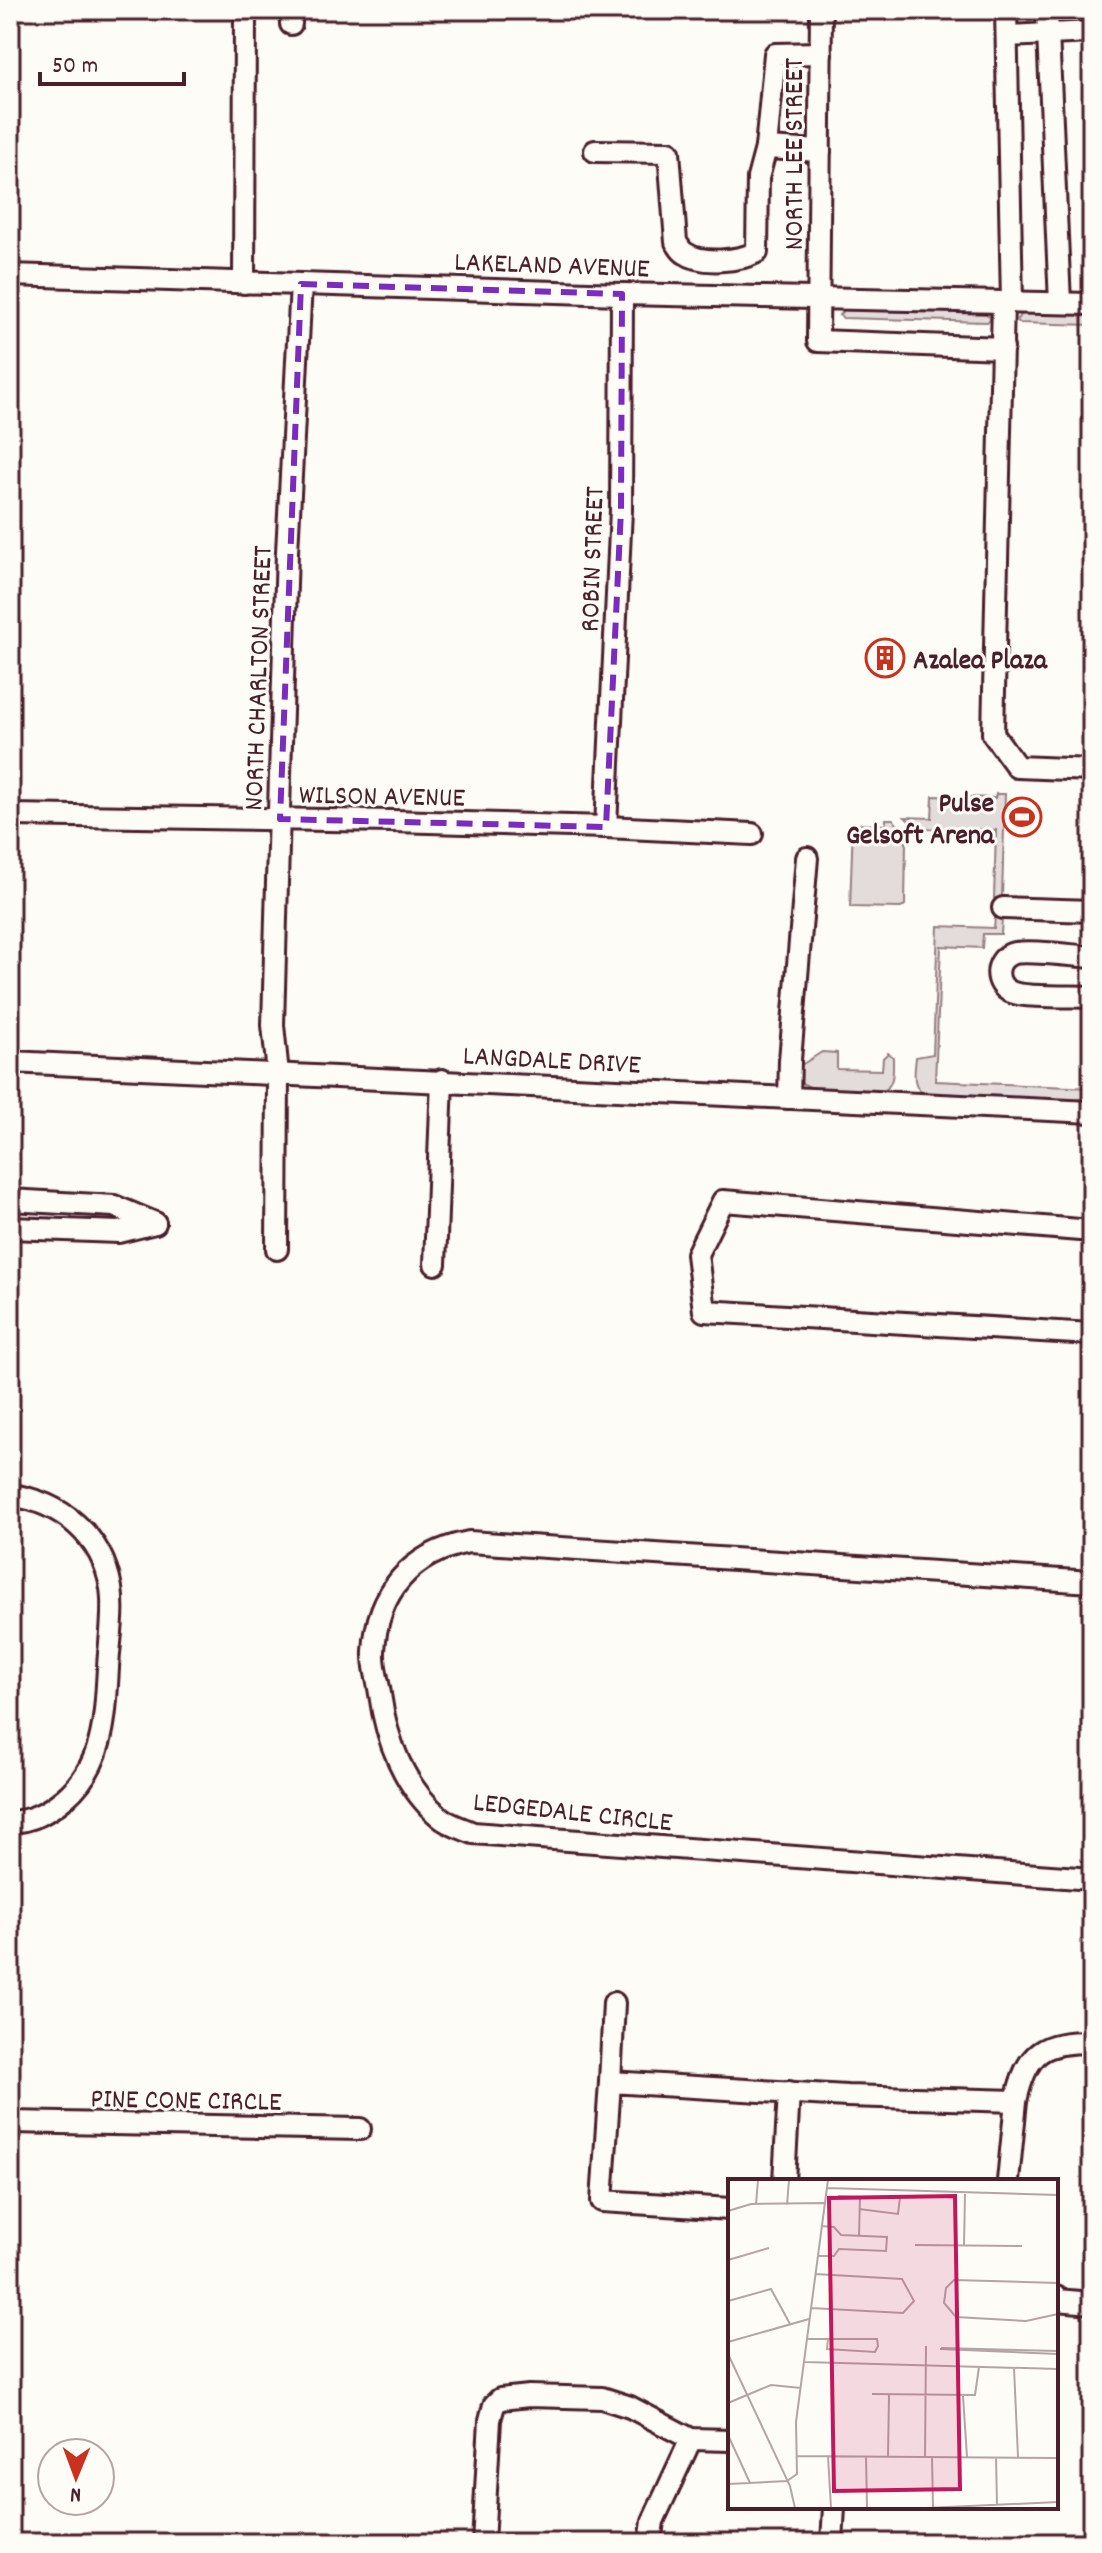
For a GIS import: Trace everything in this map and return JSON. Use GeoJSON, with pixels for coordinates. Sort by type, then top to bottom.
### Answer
{"type":"FeatureCollection","features":[{"type":"Feature","properties":{"kind":"street"},"geometry":{"type":"LineString","coordinates":[[244,283],[245,10]]}},
{"type":"Feature","properties":{"kind":"street","name":"NORTH LEE STREET"},"geometry":{"type":"LineString","coordinates":[[821,10],[818,341],[1003,348]]}},
{"type":"Feature","properties":{"kind":"street"},"geometry":{"type":"LineString","coordinates":[[1006,10],[1007,302],[1003,348],[993,734],[1017,767],[1092,770]]}},
{"type":"Feature","properties":{"kind":"street"},"geometry":{"type":"LineString","coordinates":[[1047,10],[1060,303]]}},
{"type":"Feature","properties":{"kind":"street"},"geometry":{"type":"LineString","coordinates":[[1007,36],[1092,32]]}},
{"type":"Feature","properties":{"kind":"street"},"geometry":{"type":"LineString","coordinates":[[595,151],[669,152],[676,242],[685,253],[711,260],[742,260],[757,252],[758,178],[766,148],[775,54],[821,53]]}},
{"type":"Feature","properties":{"kind":"street"},"geometry":{"type":"LineString","coordinates":[[766,148],[820,151]]}},
{"type":"Feature","properties":{"kind":"street","name":"LAKELAND AVENUE"},"geometry":{"type":"LineString","coordinates":[[10,275],[622,294],[1092,304]]}},
{"type":"Feature","properties":{"kind":"street","name":"NORTH CHARLTON STREET"},"geometry":{"type":"LineString","coordinates":[[277,1249],[278,1074],[273,1025],[287,552],[301,284]]}},
{"type":"Feature","properties":{"kind":"street","name":"ROBIN STREET"},"geometry":{"type":"LineString","coordinates":[[606,827],[621,510],[622,294]]}},
{"type":"Feature","properties":{"kind":"street","name":"WILSON AVENUE"},"geometry":{"type":"LineString","coordinates":[[10,815],[606,827],[752,834]]}},
{"type":"Feature","properties":{"kind":"street"},"geometry":{"type":"LineString","coordinates":[[789,1098],[807,858]]}},
{"type":"Feature","properties":{"kind":"street"},"geometry":{"type":"LineString","coordinates":[[1003,908],[1092,911]]}},
{"type":"Feature","properties":{"kind":"street"},"geometry":{"type":"LineString","coordinates":[[1092,957],[1017,952],[1000,963],[998,976],[1004,988],[1017,994],[1092,997]]}},
{"type":"Feature","properties":{"kind":"street","name":"LANGDALE DRIVE"},"geometry":{"type":"LineString","coordinates":[[10,1062],[1092,1112]]}},
{"type":"Feature","properties":{"kind":"street"},"geometry":{"type":"LineString","coordinates":[[435,1264],[442,1080]]}},
{"type":"Feature","properties":{"kind":"street"},"geometry":{"type":"LineString","coordinates":[[10,1200],[114,1206],[155,1223],[119,1232],[10,1228]]}},
{"type":"Feature","properties":{"kind":"street"},"geometry":{"type":"LineString","coordinates":[[1092,1231],[723,1201],[697,1254],[704,1311],[1092,1334]]}},
{"type":"Feature","properties":{"kind":"street"},"geometry":{"type":"LineString","coordinates":[[39,1229],[41,1202]]}},
{"type":"Feature","properties":{"kind":"street"},"geometry":{"type":"LineString","coordinates":[[10,1495],[33,1498],[66,1514],[94,1545],[111,1590],[111,1615],[106,1707],[97,1753],[75,1789],[50,1810],[37,1817],[10,1822]]}},
{"type":"Feature","properties":{"kind":"street","name":"LEDGEDALE CIRCLE"},"geometry":{"type":"LineString","coordinates":[[1092,1582],[469,1542],[430,1554],[400,1578],[380,1614],[374,1654],[387,1730],[408,1779],[442,1820],[473,1833],[1092,1879]]}},
{"type":"Feature","properties":{"kind":"street"},"geometry":{"type":"LineString","coordinates":[[614,2003],[602,2201],[728,2209]]}},
{"type":"Feature","properties":{"kind":"street"},"geometry":{"type":"LineString","coordinates":[[1008,2179],[1016,2101],[1021,2078],[1030,2062],[1045,2049],[1061,2042],[1092,2042]]}},
{"type":"Feature","properties":{"kind":"street"},"geometry":{"type":"LineString","coordinates":[[610,2082],[1016,2101]]}},
{"type":"Feature","properties":{"kind":"street"},"geometry":{"type":"LineString","coordinates":[[784,2179],[789,2092]]}},
{"type":"Feature","properties":{"kind":"street","name":"PINE CONE CIRCLE"},"geometry":{"type":"LineString","coordinates":[[10,2122],[360,2129]]}},
{"type":"Feature","properties":{"kind":"street"},"geometry":{"type":"LineString","coordinates":[[1058,2300],[1092,2303]]}},
{"type":"Feature","properties":{"kind":"street"},"geometry":{"type":"LineString","coordinates":[[483,2543],[490,2420],[494,2405],[500,2399],[529,2396],[602,2398],[630,2407],[691,2439],[728,2440]]}},
{"type":"Feature","properties":{"kind":"street"},"geometry":{"type":"LineString","coordinates":[[650,2543],[653,2521],[691,2439]]}},
{"type":"Feature","properties":{"kind":"street"},"geometry":{"type":"LineString","coordinates":[[832,2543],[834,2509]]}},
{"type":"Feature","properties":{"kind":"highlighted area"},"geometry":{"type":"Polygon","coordinates":[[[301,284],[622,294],[621,510],[606,827],[280,819],[301,284]]]}},
{"type":"Feature","properties":{"kind":"shaded area"},"geometry":{"type":"Polygon","coordinates":[[[847,306],[982,310],[990,320],[843,318],[839,315],[847,306]]]}},
{"type":"Feature","properties":{"kind":"shaded area"},"geometry":{"type":"Polygon","coordinates":[[[1025,311],[1092,315],[1092,325],[1019,323],[1017,319],[1025,311]]]}},
{"type":"Feature","properties":{"kind":"shaded area"},"geometry":{"type":"Polygon","coordinates":[[[996,794],[1005,794],[1002,898],[994,898],[996,830],[918,829],[905,817],[932,818],[933,796],[995,798],[996,794]]]}},
{"type":"Feature","properties":{"kind":"shaded area"},"geometry":{"type":"Polygon","coordinates":[[[886,819],[893,819],[909,840],[906,842],[905,905],[901,908],[850,907],[853,824],[886,825],[886,819]]]}},
{"type":"Feature","properties":{"kind":"shaded area"},"geometry":{"type":"Polygon","coordinates":[[[995,918],[1002,919],[1001,934],[983,934],[982,948],[941,946],[935,1081],[1092,1088],[1092,1102],[927,1095],[918,1088],[915,1079],[916,1057],[933,1054],[938,926],[994,928],[995,918]]]}},
{"type":"Feature","properties":{"kind":"shaded area"},"geometry":{"type":"Polygon","coordinates":[[[822,1052],[837,1053],[837,1069],[882,1070],[883,1058],[888,1053],[893,1057],[891,1082],[881,1093],[848,1092],[825,1091],[796,1079],[798,1067],[822,1052]]]}},
{"type":"Feature","properties":{"kind":"place","name":"Azalea Plaza"},"geometry":{"type":"Point","coordinates":[885,658]}},
{"type":"Feature","properties":{"kind":"place","name":"Pulse Gelsoft Arena"},"geometry":{"type":"Point","coordinates":[1022,817]}}]}
